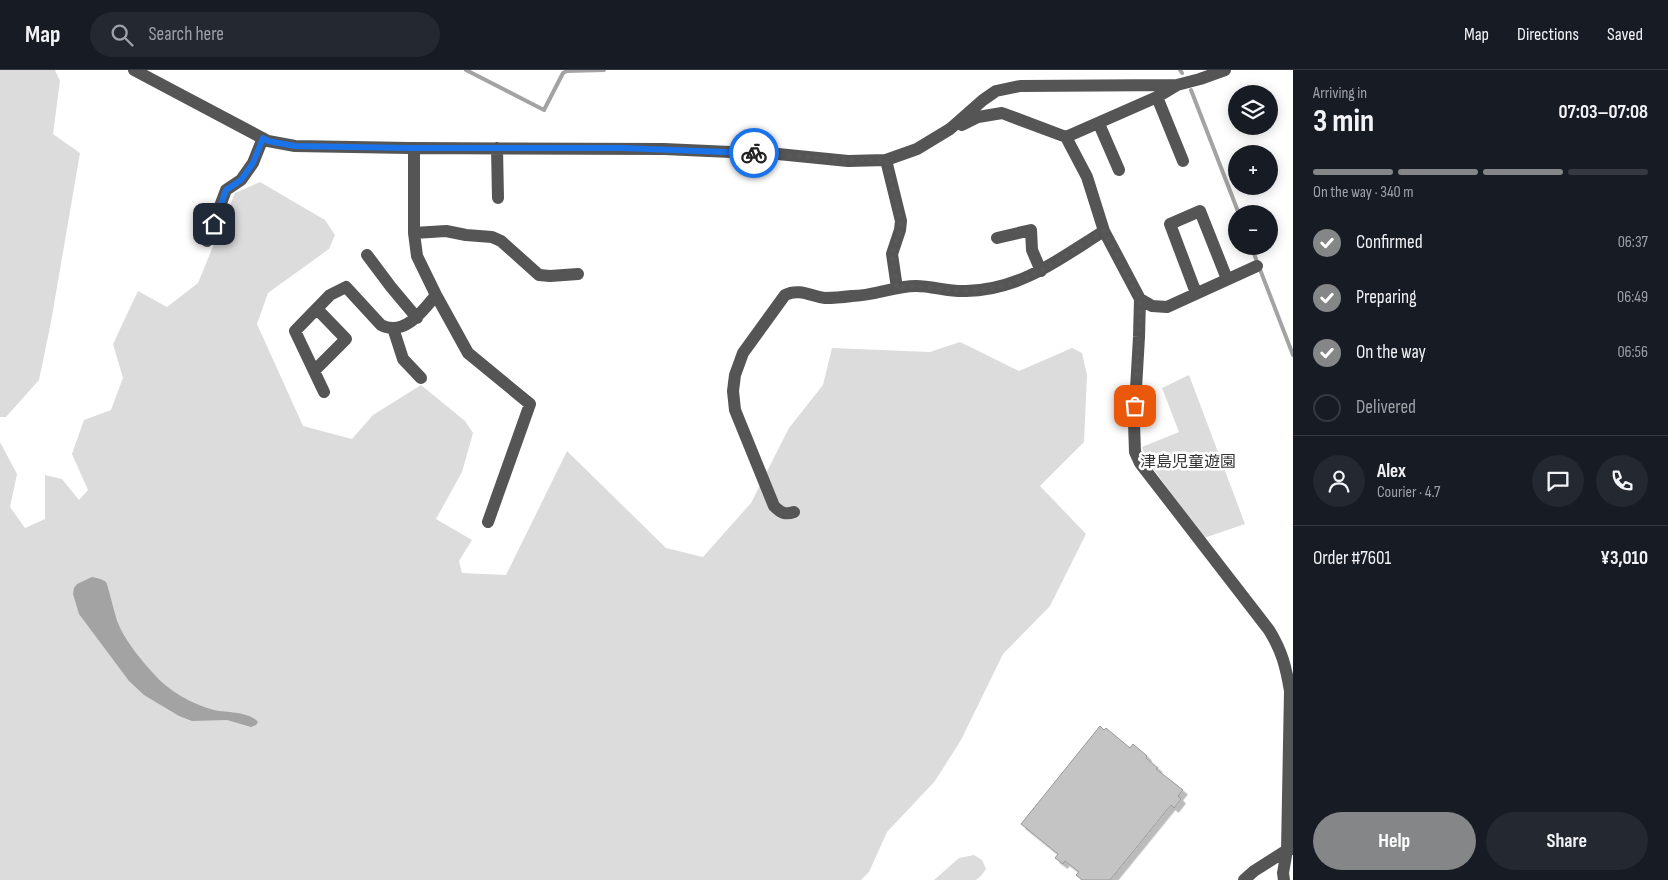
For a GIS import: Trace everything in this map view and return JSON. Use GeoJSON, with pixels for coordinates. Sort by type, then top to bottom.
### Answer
{"type":"FeatureCollection","features":[{"type":"Feature","properties":{"kind":"street"},"geometry":{"type":"LineString","coordinates":[[134,70],[268,141],[295,146],[664,148],[848,160],[886,160],[918,149],[950,129],[983,100],[996,91],[1006,88],[1020,86],[1177,85],[1225,70]]}},
{"type":"Feature","properties":{"kind":"street"},"geometry":{"type":"LineString","coordinates":[[1066,137],[1157,97],[1177,85]]}},
{"type":"Feature","properties":{"kind":"street"},"geometry":{"type":"LineString","coordinates":[[1157,97],[1183,161]]}},
{"type":"Feature","properties":{"kind":"street"},"geometry":{"type":"LineString","coordinates":[[950,129],[978,118],[1002,113],[1066,137],[1087,177],[1104,231],[1140,299],[1134,423],[1136,452],[1140,463],[1269,630],[1280,649],[1286,667],[1290,691],[1290,850],[1283,873],[1284,880]]}},
{"type":"Feature","properties":{"kind":"street"},"geometry":{"type":"LineString","coordinates":[[1099,124],[1119,170]]}},
{"type":"Feature","properties":{"kind":"street"},"geometry":{"type":"LineString","coordinates":[[207,241],[226,190],[241,180],[253,163],[263,138]]}},
{"type":"Feature","properties":{"kind":"street"},"geometry":{"type":"LineString","coordinates":[[414,148],[414,233],[417,256],[468,353],[530,404],[488,522]]}},
{"type":"Feature","properties":{"kind":"street"},"geometry":{"type":"LineString","coordinates":[[497,148],[498,198]]}},
{"type":"Feature","properties":{"kind":"street"},"geometry":{"type":"LineString","coordinates":[[886,160],[901,221],[892,254],[897,288]]}},
{"type":"Feature","properties":{"kind":"street"},"geometry":{"type":"LineString","coordinates":[[1196,293],[1170,224],[1200,211],[1227,278]]}},
{"type":"Feature","properties":{"kind":"street"},"geometry":{"type":"LineString","coordinates":[[997,238],[1031,230],[1032,250],[1041,271]]}},
{"type":"Feature","properties":{"kind":"street"},"geometry":{"type":"LineString","coordinates":[[414,233],[446,231],[492,237],[502,241],[539,275],[578,274]]}},
{"type":"Feature","properties":{"kind":"street"},"geometry":{"type":"LineString","coordinates":[[794,512],[788,514],[780,512],[774,506],[735,410],[733,391],[735,375],[743,353],[785,295],[791,292],[803,292],[826,298],[867,296],[897,288],[917,286],[964,291],[990,290],[1019,282],[1041,271],[1104,231]]}},
{"type":"Feature","properties":{"kind":"street"},"geometry":{"type":"LineString","coordinates":[[367,255],[417,318]]}},
{"type":"Feature","properties":{"kind":"street"},"geometry":{"type":"LineString","coordinates":[[1140,299],[1152,306],[1167,307],[1227,278],[1257,266]]}},
{"type":"Feature","properties":{"kind":"street"},"geometry":{"type":"LineString","coordinates":[[324,392],[295,331],[330,295],[346,287],[381,326],[387,329],[398,328],[414,321],[436,295]]}},
{"type":"Feature","properties":{"kind":"street"},"geometry":{"type":"LineString","coordinates":[[314,371],[346,339],[316,309]]}},
{"type":"Feature","properties":{"kind":"street"},"geometry":{"type":"LineString","coordinates":[[393,328],[403,359],[421,378]]}},
{"type":"Feature","properties":{"kind":"street"},"geometry":{"type":"LineString","coordinates":[[1244,880],[1254,871],[1290,850]]}},
{"type":"Feature","properties":{"kind":"green space"},"geometry":{"type":"Polygon","coordinates":[[[0,70],[55,70],[60,81],[53,134],[80,153],[39,380],[6,417],[0,417],[0,70]]]}},
{"type":"Feature","properties":{"kind":"green space"},"geometry":{"type":"Polygon","coordinates":[[[260,182],[325,220],[335,235],[329,249],[268,293],[257,324],[303,426],[352,439],[373,415],[421,385],[465,421],[473,433],[462,472],[436,519],[472,540],[459,561],[462,573],[506,575],[567,451],[666,548],[703,557],[751,503],[789,428],[823,385],[832,348],[930,352],[960,342],[1019,371],[1072,348],[1082,353],[1087,375],[1084,442],[1040,486],[1086,534],[1050,606],[1003,654],[961,740],[935,781],[887,832],[869,872],[861,880],[0,880],[0,442],[17,474],[10,507],[25,528],[45,519],[45,475],[62,479],[79,500],[88,490],[72,454],[84,420],[111,410],[123,378],[113,344],[138,291],[167,307],[198,283],[235,193],[260,182]]]}},
{"type":"Feature","properties":{"kind":"green space","name":"津島児童遊園"},"geometry":{"type":"Polygon","coordinates":[[[1189,375],[1245,524],[1204,538],[1147,460],[1142,447],[1179,432],[1162,388],[1189,375]]]}},
{"type":"Feature","properties":{"kind":"green space"},"geometry":{"type":"Polygon","coordinates":[[[974,855],[982,860],[986,869],[976,880],[934,880],[959,858],[974,855]]]}},
{"type":"Feature","properties":{"kind":"shaded area"},"geometry":{"type":"Polygon","coordinates":[[[92,577],[106,582],[121,629],[138,656],[159,680],[173,691],[197,704],[214,710],[249,716],[258,722],[256,725],[251,727],[227,720],[192,721],[179,716],[144,695],[129,681],[79,614],[73,594],[74,588],[77,584],[92,577]]]}},
{"type":"Feature","properties":{"kind":"building"},"geometry":{"type":"Polygon","coordinates":[[[1100,726],[1104,730],[1106,728],[1130,748],[1133,744],[1158,768],[1156,769],[1183,790],[1178,796],[1181,799],[1174,808],[1171,805],[1110,880],[1082,880],[1076,875],[1079,872],[1065,861],[1063,864],[1055,858],[1058,854],[1021,824],[1100,726]]]}},
{"type":"Feature","properties":{"kind":"waterway"},"geometry":{"type":"LineString","coordinates":[[466,70],[544,110],[563,73],[567,71],[604,70]]}},
{"type":"Feature","properties":{"kind":"waterway"},"geometry":{"type":"LineString","coordinates":[[1191,90],[1236,205]]}},
{"type":"Feature","properties":{"kind":"waterway"},"geometry":{"type":"LineString","coordinates":[[1254,255],[1293,355]]}},
{"type":"Feature","properties":{"kind":"way so far"},"geometry":{"type":"LineString","coordinates":[[754,153],[848,160],[886,160],[901,221],[892,254],[897,288],[917,286],[964,291],[990,290],[1019,282],[1041,271],[1104,231],[1140,299],[1135,406]]}},
{"type":"Feature","properties":{"kind":"route"},"geometry":{"type":"LineString","coordinates":[[214,224],[226,190],[241,180],[253,163],[263,138],[268,141],[295,146],[664,148],[754,153]]}}]}
